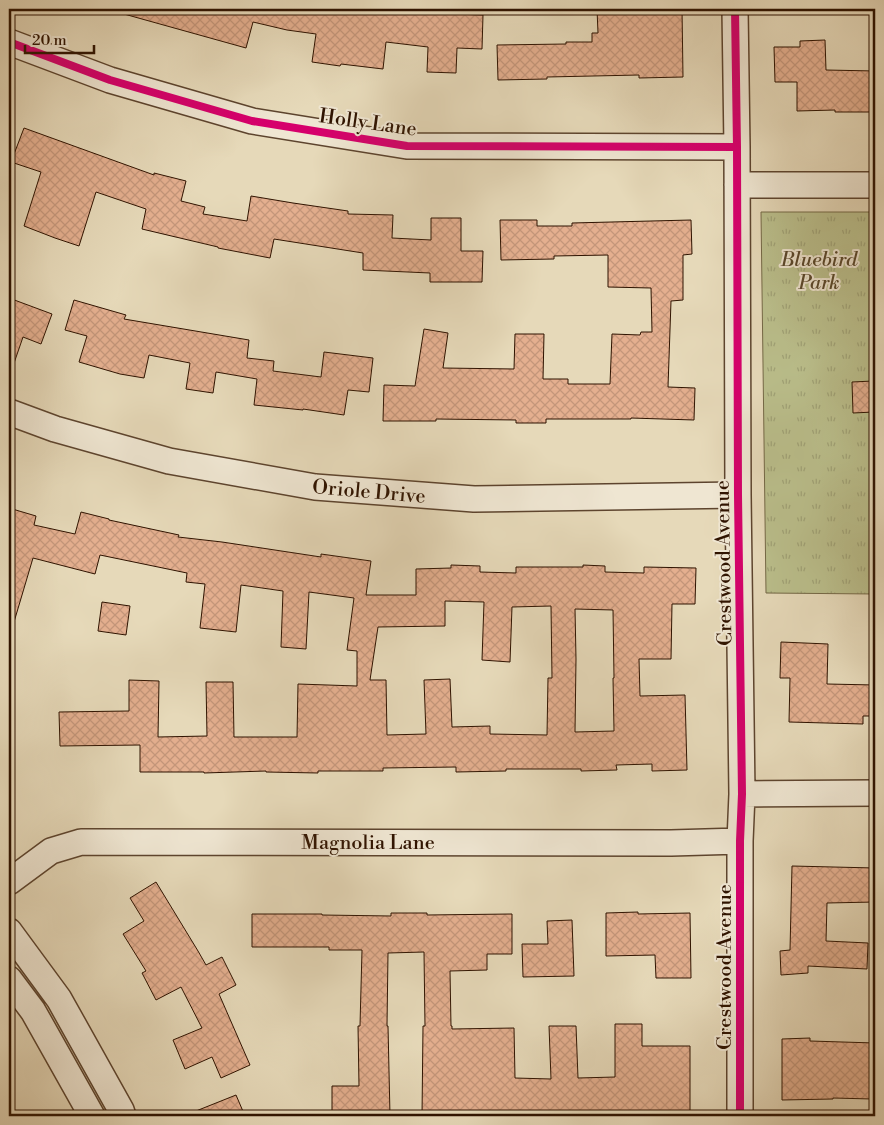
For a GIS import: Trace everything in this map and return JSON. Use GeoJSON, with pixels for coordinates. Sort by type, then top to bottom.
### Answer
{"type":"FeatureCollection","features":[{"type":"Feature","properties":{"kind":"street","name":"Crestwood Avenue"},"geometry":{"type":"LineString","coordinates":[[735,9],[742,794],[740,840],[740,1116]]}},
{"type":"Feature","properties":{"kind":"street","name":"Holly Lane"},"geometry":{"type":"LineString","coordinates":[[9,42],[110,80],[252,121],[407,146],[737,147]]}},
{"type":"Feature","properties":{"kind":"street"},"geometry":{"type":"LineString","coordinates":[[737,186],[875,185]]}},
{"type":"Feature","properties":{"kind":"street","name":"Oriole Drive"},"geometry":{"type":"LineString","coordinates":[[9,412],[56,429],[169,461],[315,487],[474,499],[738,495]]}},
{"type":"Feature","properties":{"kind":"street"},"geometry":{"type":"LineString","coordinates":[[742,794],[875,793]]}},
{"type":"Feature","properties":{"kind":"street","name":"Magnolia Lane"},"geometry":{"type":"LineString","coordinates":[[9,882],[51,851],[80,842],[671,843],[740,840]]}},
{"type":"Feature","properties":{"kind":"street"},"geometry":{"type":"LineString","coordinates":[[9,931],[59,999],[123,1116]]}},
{"type":"Feature","properties":{"kind":"street"},"geometry":{"type":"LineString","coordinates":[[9,979],[33,1011],[92,1116]]}},
{"type":"Feature","properties":{"kind":"green space","name":"Bluebird Park"},"geometry":{"type":"Polygon","coordinates":[[[761,212],[875,212],[875,594],[766,593],[761,212]]]}},
{"type":"Feature","properties":{"kind":"building"},"geometry":{"type":"Polygon","coordinates":[[[125,9],[384,9],[420,13],[483,15],[482,49],[457,48],[456,73],[427,72],[428,47],[386,42],[383,69],[341,64],[340,66],[312,62],[316,34],[253,22],[246,48],[124,14],[125,9]]]}},
{"type":"Feature","properties":{"kind":"building"},"geometry":{"type":"Polygon","coordinates":[[[597,9],[682,9],[683,77],[639,78],[639,75],[498,80],[497,45],[592,42],[592,33],[598,33],[597,9]]]}},
{"type":"Feature","properties":{"kind":"building"},"geometry":{"type":"Polygon","coordinates":[[[825,40],[826,70],[875,71],[875,106],[872,105],[872,112],[835,112],[835,110],[797,111],[797,82],[775,82],[774,47],[800,47],[800,41],[825,40]]]}},
{"type":"Feature","properties":{"kind":"building"},"geometry":{"type":"Polygon","coordinates":[[[24,128],[154,175],[154,173],[186,181],[181,201],[205,207],[203,214],[247,221],[251,196],[348,211],[348,214],[393,215],[392,238],[431,240],[431,218],[461,218],[461,251],[483,251],[482,282],[430,282],[430,273],[363,270],[363,253],[274,239],[270,258],[218,248],[142,229],[146,209],[96,192],[79,246],[55,238],[24,226],[41,172],[11,162],[24,128]]]}},
{"type":"Feature","properties":{"kind":"building"},"geometry":{"type":"Polygon","coordinates":[[[500,220],[537,220],[537,226],[572,226],[572,223],[691,220],[692,254],[683,255],[683,300],[671,301],[668,387],[695,388],[694,420],[631,418],[546,419],[546,423],[516,423],[516,420],[436,419],[436,421],[383,421],[384,385],[415,386],[424,329],[448,333],[443,368],[514,369],[515,334],[544,334],[543,379],[568,379],[568,384],[610,384],[612,334],[640,335],[641,332],[652,332],[651,288],[608,287],[608,255],[554,256],[554,259],[501,260],[500,220]]]}},
{"type":"Feature","properties":{"kind":"building"},"geometry":{"type":"Polygon","coordinates":[[[9,298],[52,314],[41,344],[23,337],[12,369],[9,368],[9,298]]]}},
{"type":"Feature","properties":{"kind":"building"},"geometry":{"type":"Polygon","coordinates":[[[74,300],[126,315],[124,319],[249,340],[247,358],[274,361],[273,371],[321,377],[324,352],[373,358],[369,392],[348,390],[344,415],[254,405],[257,379],[216,372],[213,393],[186,389],[190,363],[149,355],[144,378],[120,374],[79,362],[87,336],[65,330],[74,300]]]}},
{"type":"Feature","properties":{"kind":"building"},"geometry":{"type":"Polygon","coordinates":[[[873,381],[874,412],[853,413],[852,382],[873,381]]]}},
{"type":"Feature","properties":{"kind":"building"},"geometry":{"type":"Polygon","coordinates":[[[9,508],[36,516],[34,525],[75,534],[81,512],[179,535],[178,537],[321,557],[321,554],[371,561],[366,595],[416,595],[416,569],[451,568],[451,565],[480,566],[480,572],[516,573],[516,567],[583,567],[583,565],[605,566],[605,572],[644,573],[644,567],[696,568],[695,604],[672,604],[671,659],[639,659],[640,696],[685,695],[687,770],[652,771],[652,764],[616,765],[617,770],[581,771],[581,769],[506,769],[506,771],[456,772],[456,767],[383,768],[383,771],[318,771],[318,773],[266,771],[204,773],[140,772],[140,745],[60,746],[59,712],[129,711],[129,680],[159,681],[158,737],[207,736],[206,682],[233,682],[234,737],[297,737],[298,684],[357,686],[357,651],[347,650],[354,598],[309,592],[306,649],[281,647],[283,591],[241,585],[236,632],[200,628],[205,584],[186,582],[187,573],[100,555],[95,574],[33,558],[14,622],[9,622],[9,508]],[[445,601],[445,626],[378,627],[370,680],[386,680],[387,735],[426,734],[424,680],[450,679],[452,727],[490,726],[490,734],[547,735],[548,678],[552,678],[551,606],[512,607],[510,662],[482,660],[484,602],[445,601]],[[575,609],[575,732],[614,731],[613,610],[575,609]]]}},
{"type":"Feature","properties":{"kind":"building"},"geometry":{"type":"Polygon","coordinates":[[[102,602],[130,606],[126,635],[98,631],[102,602]]]}},
{"type":"Feature","properties":{"kind":"building"},"geometry":{"type":"Polygon","coordinates":[[[781,642],[828,644],[827,684],[875,685],[875,716],[863,716],[863,724],[789,722],[790,678],[780,678],[781,642]]]}},
{"type":"Feature","properties":{"kind":"building"},"geometry":{"type":"Polygon","coordinates":[[[792,866],[875,868],[875,902],[827,903],[826,941],[868,943],[867,969],[808,966],[808,973],[781,975],[780,951],[790,950],[792,866]]]}},
{"type":"Feature","properties":{"kind":"building"},"geometry":{"type":"Polygon","coordinates":[[[156,882],[206,965],[222,957],[236,985],[219,994],[250,1065],[221,1078],[212,1057],[185,1069],[173,1040],[202,1028],[181,987],[156,1000],[142,973],[146,971],[123,934],[144,921],[130,898],[156,882]]]}},
{"type":"Feature","properties":{"kind":"building"},"geometry":{"type":"Polygon","coordinates":[[[638,912],[638,914],[690,913],[691,978],[656,978],[655,955],[606,956],[606,913],[638,912]]]}},
{"type":"Feature","properties":{"kind":"building"},"geometry":{"type":"Polygon","coordinates":[[[391,913],[427,913],[427,915],[512,914],[512,954],[487,954],[487,970],[450,971],[452,1029],[514,1028],[515,1078],[551,1079],[549,1026],[576,1026],[578,1078],[615,1077],[615,1024],[642,1024],[642,1046],[690,1046],[690,1116],[479,1116],[479,1113],[444,1112],[444,1116],[422,1116],[423,1026],[425,1026],[424,952],[388,953],[387,1026],[390,1116],[332,1116],[332,1086],[359,1086],[358,1026],[360,1026],[362,950],[329,950],[329,947],[252,947],[252,914],[391,916],[391,913]]]}},
{"type":"Feature","properties":{"kind":"building"},"geometry":{"type":"Polygon","coordinates":[[[572,920],[574,976],[523,977],[522,944],[548,944],[547,921],[572,920]]]}},
{"type":"Feature","properties":{"kind":"building"},"geometry":{"type":"Polygon","coordinates":[[[810,1038],[810,1041],[875,1043],[875,1080],[873,1080],[872,1099],[782,1100],[782,1039],[810,1038]]]}},
{"type":"Feature","properties":{"kind":"building"},"geometry":{"type":"Polygon","coordinates":[[[236,1095],[245,1116],[186,1116],[186,1115],[236,1095]]]}},
{"type":"Feature","properties":{"kind":"cycle path"},"geometry":{"type":"LineString","coordinates":[[735,9],[742,794],[740,841],[740,1116]]}},
{"type":"Feature","properties":{"kind":"cycle path"},"geometry":{"type":"LineString","coordinates":[[9,42],[110,80],[252,121],[407,146],[737,147]]}}]}
